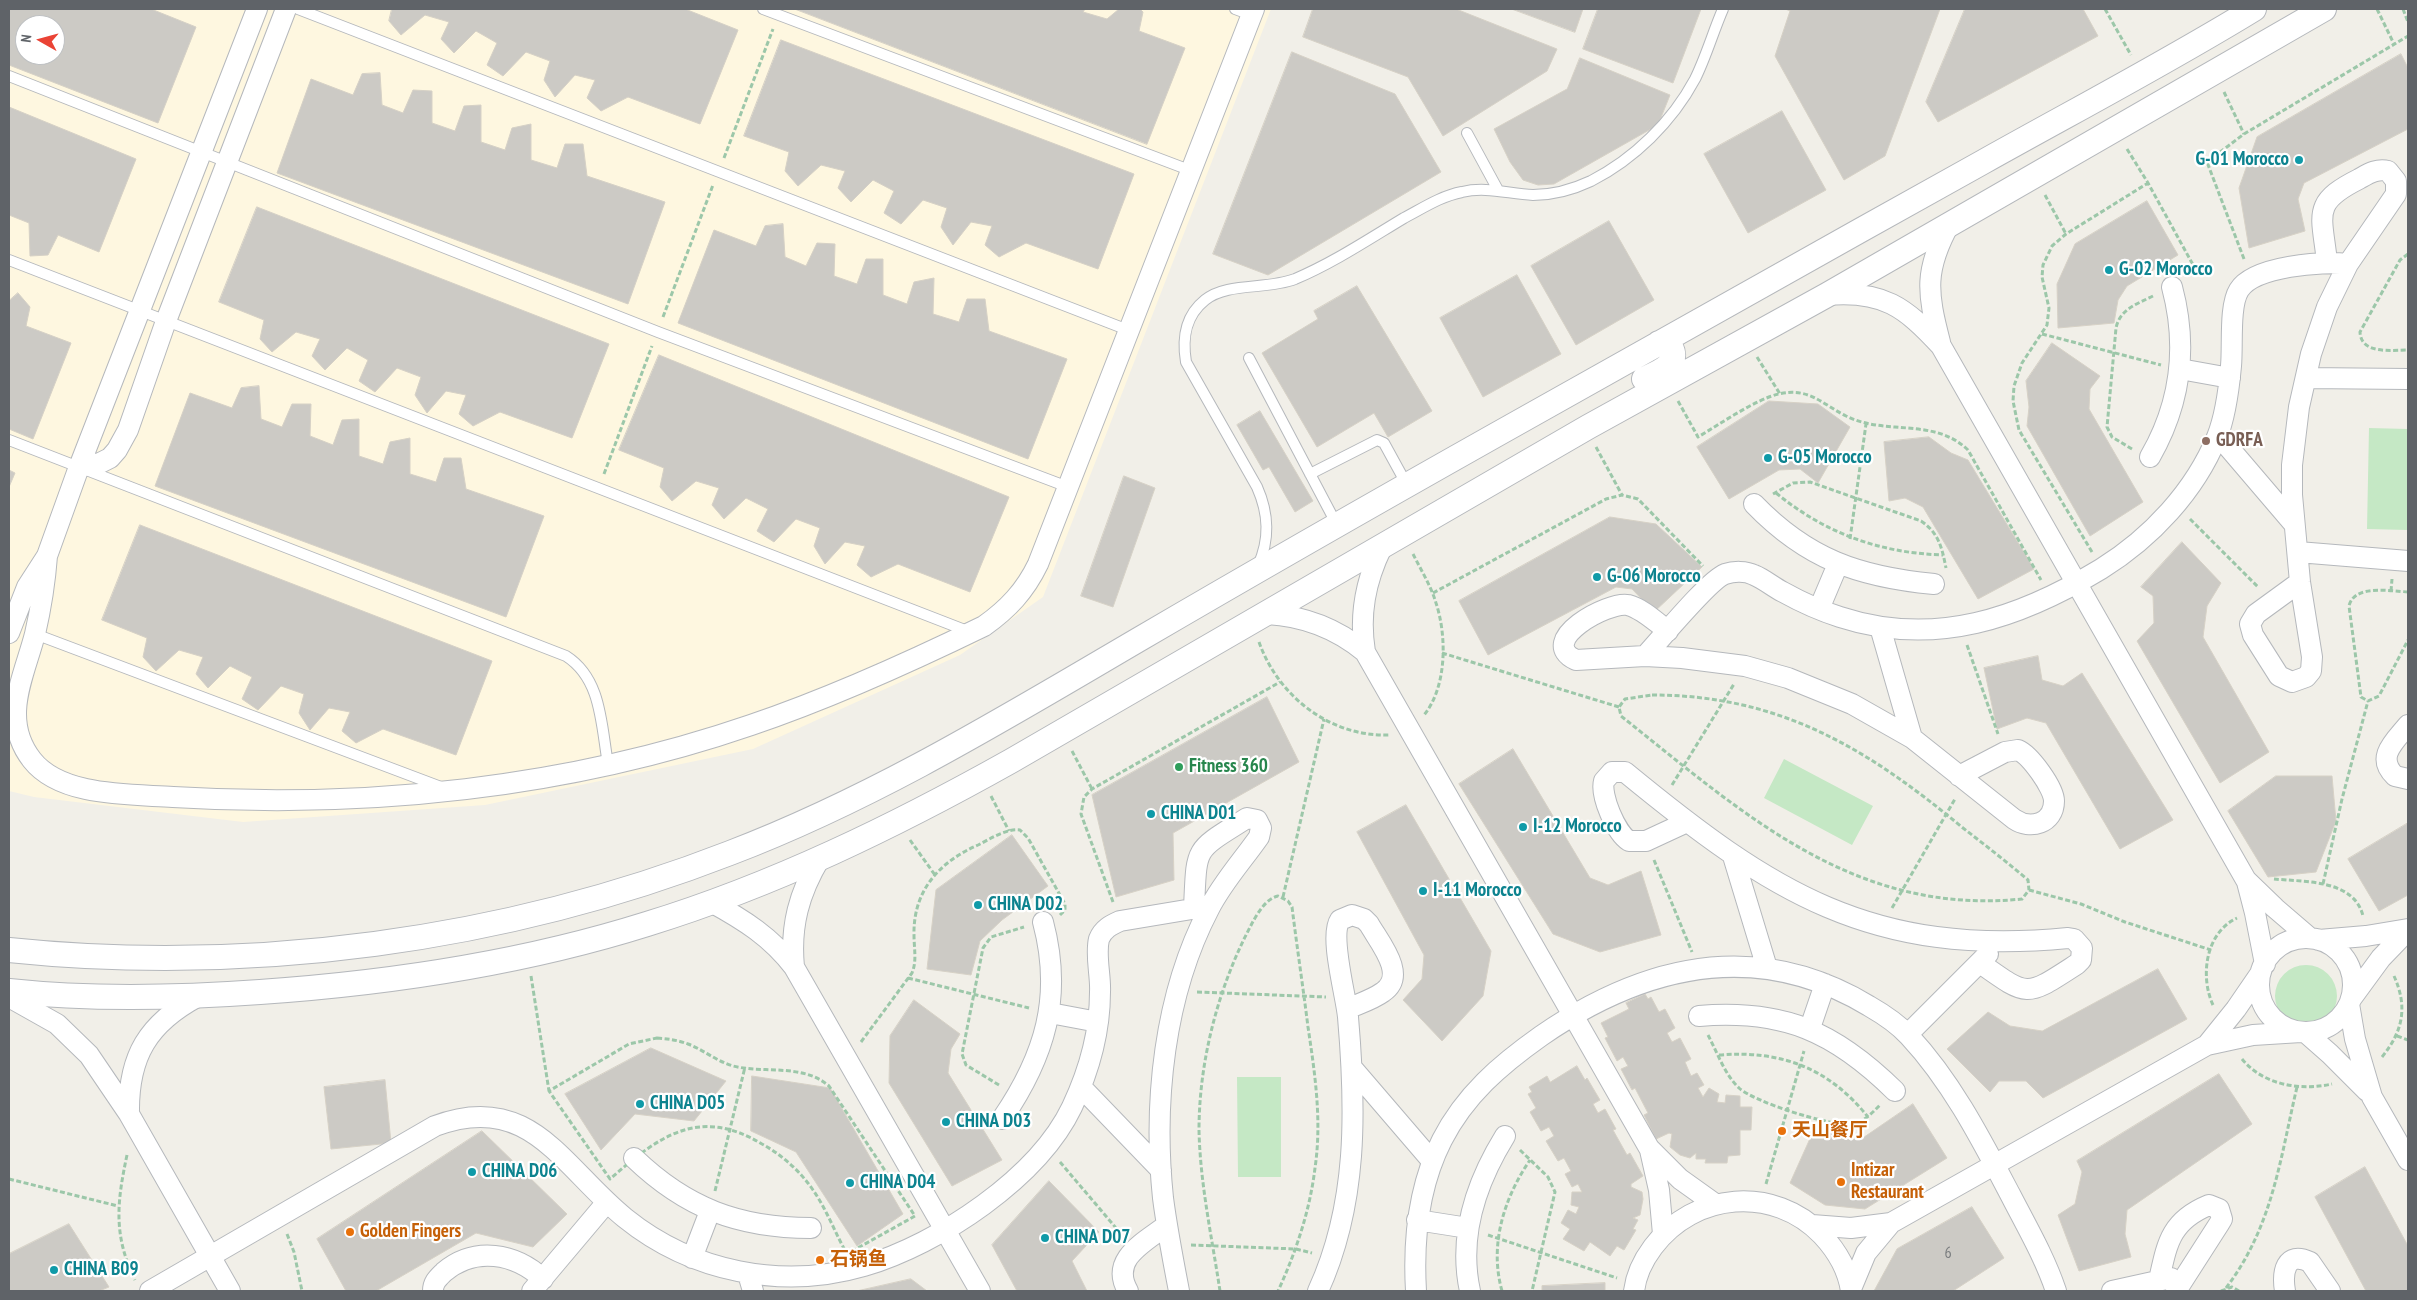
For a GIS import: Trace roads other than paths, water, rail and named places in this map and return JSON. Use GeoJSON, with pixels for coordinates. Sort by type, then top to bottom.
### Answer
{"type":"FeatureCollection","features":[{"type":"Feature","properties":{"kind":"street"},"geometry":{"type":"LineString","coordinates":[[256,9],[79,467],[47,556],[42,604],[19,684],[15,705],[15,723],[22,743],[32,761],[48,775],[67,785],[143,795],[246,800],[358,798],[452,792],[608,764],[691,743],[804,706],[971,633],[1001,614],[1029,583],[1038,564],[1128,330],[1192,171],[1247,11]]}},
{"type":"Feature","properties":{"kind":"street"},"geometry":{"type":"LineString","coordinates":[[79,467],[100,463],[110,458],[123,441],[166,321],[286,9]]}},
{"type":"Feature","properties":{"kind":"street"},"geometry":{"type":"LineString","coordinates":[[9,950],[121,957],[230,956],[346,947],[477,928],[578,904],[680,872],[739,850],[829,811],[907,773],[983,732],[1255,572],[1658,342],[2254,9]]}},
{"type":"Feature","properties":{"kind":"street"},"geometry":{"type":"LineString","coordinates":[[9,991],[117,998],[199,996],[306,989],[476,965],[592,940],[648,924],[711,902],[820,858],[897,822],[982,777],[1382,548],[1588,427],[1827,295],[2173,94],[2324,9]]}},
{"type":"Feature","properties":{"kind":"street"},"geometry":{"type":"LineString","coordinates":[[2173,94],[2165,90],[2163,85],[2166,76],[2211,47],[2226,26]]}},
{"type":"Feature","properties":{"kind":"street"},"geometry":{"type":"LineString","coordinates":[[2300,582],[2252,618],[2250,630],[2279,676],[2285,680],[2300,681],[2311,671],[2313,664],[2300,582],[2294,524],[2292,465],[2300,407],[2311,354],[2327,307],[2348,264],[2396,194],[2396,181],[2388,171],[2376,171],[2337,190],[2325,202],[2323,219],[2327,262]]}},
{"type":"Feature","properties":{"kind":"street"},"geometry":{"type":"LineString","coordinates":[[1941,346],[1929,300],[1929,284],[1936,252],[1950,223]]}},
{"type":"Feature","properties":{"kind":"street"},"geometry":{"type":"LineString","coordinates":[[1645,656],[1716,579],[1734,572],[1753,574],[1785,593],[1819,609],[1880,628],[1909,629],[1960,626],[2005,615],[2051,598],[2102,568],[2150,532],[2175,504],[2205,462],[2218,435],[2230,378],[2236,298],[2244,283],[2296,265],[2327,262],[2348,264]]}},
{"type":"Feature","properties":{"kind":"street"},"geometry":{"type":"LineString","coordinates":[[2150,458],[2173,406],[2180,369],[2181,330],[2172,287]]}},
{"type":"Feature","properties":{"kind":"street"},"geometry":{"type":"LineString","coordinates":[[1827,295],[1860,294],[1892,303],[1918,321],[1941,346],[2245,877],[2256,913],[2262,969],[2260,994],[2268,1012],[2283,1026],[2303,1032],[2359,1074]]}},
{"type":"Feature","properties":{"kind":"street"},"geometry":{"type":"LineString","coordinates":[[1588,427],[1623,394],[1670,365],[1673,359],[1671,347],[1658,342]]}},
{"type":"Feature","properties":{"kind":"street"},"geometry":{"type":"LineString","coordinates":[[2180,369],[2230,378]]}},
{"type":"Feature","properties":{"kind":"street"},"geometry":{"type":"LineString","coordinates":[[2306,378],[2408,379]]}},
{"type":"Feature","properties":{"kind":"street"},"geometry":{"type":"LineString","coordinates":[[2218,435],[2294,524]]}},
{"type":"Feature","properties":{"kind":"street"},"geometry":{"type":"LineString","coordinates":[[1754,504],[1784,533],[1819,556],[1842,566],[1880,578],[1934,584]]}},
{"type":"Feature","properties":{"kind":"street"},"geometry":{"type":"LineString","coordinates":[[1382,548],[1367,581],[1364,598],[1362,634],[1365,652],[1649,1148],[1680,1179],[1715,1204]]}},
{"type":"Feature","properties":{"kind":"street"},"geometry":{"type":"LineString","coordinates":[[2298,552],[2408,561]]}},
{"type":"Feature","properties":{"kind":"street"},"geometry":{"type":"LineString","coordinates":[[9,633],[14,606],[47,556]]}},
{"type":"Feature","properties":{"kind":"street"},"geometry":{"type":"LineString","coordinates":[[1819,609],[1842,566]]}},
{"type":"Feature","properties":{"kind":"street"},"geometry":{"type":"LineString","coordinates":[[1668,631],[1639,610],[1622,604],[1605,609],[1572,629],[1564,639],[1566,652],[1576,660],[1645,656],[1745,666],[1788,678],[1820,690],[1875,716],[1912,738],[1962,778],[2020,823],[2033,825],[2046,820],[2053,808],[2054,801],[2049,788],[2024,753],[2012,750],[2005,752],[1962,778]]}},
{"type":"Feature","properties":{"kind":"street"},"geometry":{"type":"LineString","coordinates":[[1267,614],[1285,615],[1320,624],[1351,641],[1365,652]]}},
{"type":"Feature","properties":{"kind":"street"},"geometry":{"type":"LineString","coordinates":[[1880,628],[1912,738]]}},
{"type":"Feature","properties":{"kind":"street"},"geometry":{"type":"LineString","coordinates":[[2408,725],[2387,751],[2386,758],[2390,771],[2395,776],[2408,779]]}},
{"type":"Feature","properties":{"kind":"street"},"geometry":{"type":"LineString","coordinates":[[1687,822],[1646,841],[1634,843],[1620,834],[1603,793],[1604,781],[1612,772],[1625,772],[1733,856],[1797,894],[1826,908],[1881,927],[1923,936],[2000,942],[2068,938],[2080,943],[2083,954],[2077,964],[2037,989],[2029,990],[2012,986],[1980,963]]}},
{"type":"Feature","properties":{"kind":"street"},"geometry":{"type":"LineString","coordinates":[[1733,856],[1767,968]]}},
{"type":"Feature","properties":{"kind":"street"},"geometry":{"type":"LineString","coordinates":[[794,967],[792,948],[796,910],[802,891],[820,858]]}},
{"type":"Feature","properties":{"kind":"street"},"geometry":{"type":"LineString","coordinates":[[2245,877],[2275,908],[2314,939],[2340,952],[2349,966],[2352,982],[2350,1002],[2359,1074],[2408,1160]]}},
{"type":"Feature","properties":{"kind":"street"},"geometry":{"type":"LineString","coordinates":[[711,902],[755,927],[776,945],[794,967],[980,1291]]}},
{"type":"Feature","properties":{"kind":"street"},"geometry":{"type":"LineString","coordinates":[[144,1288],[210,1257],[435,1126],[466,1116],[498,1117],[528,1128],[582,1176],[607,1202],[647,1234],[692,1258],[751,1282],[777,1277],[836,1272],[892,1256],[944,1229],[993,1198],[1031,1164],[1046,1147],[1071,1108],[1088,1066],[1098,1022],[1101,985],[1099,940],[1108,927],[1120,921],[1202,907],[1167,1044],[1161,1098],[1161,1170],[1167,1226],[1179,1291]]}},
{"type":"Feature","properties":{"kind":"street"},"geometry":{"type":"LineString","coordinates":[[1002,1119],[1018,1095],[1038,1052],[1050,1013],[1052,997],[1051,959],[1043,922]]}},
{"type":"Feature","properties":{"kind":"street"},"geometry":{"type":"LineString","coordinates":[[372,981],[367,972],[374,959],[451,945],[477,928]]}},
{"type":"Feature","properties":{"kind":"street"},"geometry":{"type":"LineString","coordinates":[[1851,1290],[1866,1253],[1891,1223],[2207,1045],[2226,1032],[2262,969],[2276,949],[2283,944],[2292,940],[2366,936],[2408,929]]}},
{"type":"Feature","properties":{"kind":"street"},"geometry":{"type":"LineString","coordinates":[[2226,1032],[2303,1032],[2316,1031],[2331,1025],[2343,1014],[2381,958],[2408,929]]}},
{"type":"Feature","properties":{"kind":"street"},"geometry":{"type":"LineString","coordinates":[[1908,1034],[2000,942]]}},
{"type":"Feature","properties":{"kind":"street"},"geometry":{"type":"LineString","coordinates":[[1416,1291],[1415,1244],[1417,1220],[1432,1161],[1452,1121],[1477,1088],[1507,1060],[1573,1016],[1626,989],[1655,978],[1700,969],[1722,967],[1767,968],[1825,984],[1868,1006],[1908,1034],[1947,1084],[1994,1165],[2044,1260],[2056,1291]]}},
{"type":"Feature","properties":{"kind":"street"},"geometry":{"type":"LineString","coordinates":[[1810,1028],[1825,984]]}},
{"type":"Feature","properties":{"kind":"street"},"geometry":{"type":"LineString","coordinates":[[132,1120],[130,1081],[134,1065],[144,1043],[159,1023],[177,1008],[199,996]]}},
{"type":"Feature","properties":{"kind":"street"},"geometry":{"type":"LineString","coordinates":[[9,997],[44,1016],[74,1039],[89,1055],[132,1120],[230,1291]]}},
{"type":"Feature","properties":{"kind":"street"},"geometry":{"type":"LineString","coordinates":[[1318,1291],[1331,1256],[1349,1182],[1354,1107],[1353,1069],[1346,1003]]}},
{"type":"Feature","properties":{"kind":"street"},"geometry":{"type":"LineString","coordinates":[[1050,1013],[1098,1022]]}},
{"type":"Feature","properties":{"kind":"street"},"geometry":{"type":"LineString","coordinates":[[1699,1016],[1721,1014],[1759,1016],[1810,1028],[1856,1056],[1895,1091]]}},
{"type":"Feature","properties":{"kind":"street"},"geometry":{"type":"LineString","coordinates":[[1353,1069],[1432,1161]]}},
{"type":"Feature","properties":{"kind":"street"},"geometry":{"type":"LineString","coordinates":[[1080,1087],[1161,1170]]}},
{"type":"Feature","properties":{"kind":"street"},"geometry":{"type":"LineString","coordinates":[[1470,1291],[1467,1267],[1468,1228],[1481,1180],[1505,1136]]}},
{"type":"Feature","properties":{"kind":"street"},"geometry":{"type":"LineString","coordinates":[[1649,1148],[1659,1190],[1663,1234]]}},
{"type":"Feature","properties":{"kind":"street"},"geometry":{"type":"LineString","coordinates":[[634,1158],[662,1183],[710,1211],[761,1225],[812,1228]]}},
{"type":"Feature","properties":{"kind":"street"},"geometry":{"type":"LineString","coordinates":[[1634,1288],[1646,1257],[1663,1234],[1696,1210],[1738,1200],[1760,1202],[1797,1214],[1812,1225],[1830,1243],[1843,1265],[1851,1290]]}},
{"type":"Feature","properties":{"kind":"street"},"geometry":{"type":"LineString","coordinates":[[433,1291],[435,1282],[450,1267],[476,1256],[491,1255],[520,1261],[538,1285],[607,1202]]}},
{"type":"Feature","properties":{"kind":"street"},"geometry":{"type":"LineString","coordinates":[[2112,1291],[2167,1286],[2186,1274],[2222,1219],[2219,1209],[2214,1206],[2204,1207],[2179,1224],[2171,1233],[2166,1249],[2167,1286]]}},
{"type":"Feature","properties":{"kind":"street"},"geometry":{"type":"LineString","coordinates":[[692,1258],[710,1211]]}},
{"type":"Feature","properties":{"kind":"street"},"geometry":{"type":"LineString","coordinates":[[1417,1220],[1468,1228]]}},
{"type":"Feature","properties":{"kind":"street"},"geometry":{"type":"LineString","coordinates":[[1812,1225],[1851,1228],[1891,1223]]}},
{"type":"Feature","properties":{"kind":"street"},"geometry":{"type":"LineString","coordinates":[[1128,1291],[1123,1281],[1122,1272],[1128,1255],[1167,1226]]}},
{"type":"Feature","properties":{"kind":"street"},"geometry":{"type":"LineString","coordinates":[[2285,1291],[2282,1274],[2293,1260],[2299,1259],[2310,1262],[2330,1291]]}},
{"type":"Feature","properties":{"kind":"lane"},"geometry":{"type":"LineString","coordinates":[[298,9],[1128,330]]}},
{"type":"Feature","properties":{"kind":"lane"},"geometry":{"type":"LineString","coordinates":[[763,9],[1192,171]]}},
{"type":"Feature","properties":{"kind":"lane"},"geometry":{"type":"LineString","coordinates":[[1255,572],[1266,544],[1266,515],[1263,500],[1258,487],[1186,362],[1183,345],[1186,328],[1194,312],[1205,300],[1220,291],[1275,285],[1311,272],[1446,196],[1472,190],[1498,190],[1534,195],[1574,188],[1592,180],[1630,155],[1650,139],[1682,100],[1695,78],[1723,9]]}},
{"type":"Feature","properties":{"kind":"lane"},"geometry":{"type":"LineString","coordinates":[[9,76],[658,332],[1068,487]]}},
{"type":"Feature","properties":{"kind":"lane"},"geometry":{"type":"LineString","coordinates":[[1467,133],[1498,190]]}},
{"type":"Feature","properties":{"kind":"lane"},"geometry":{"type":"LineString","coordinates":[[9,260],[971,633]]}},
{"type":"Feature","properties":{"kind":"lane"},"geometry":{"type":"LineString","coordinates":[[1249,358],[1337,525]]}},
{"type":"Feature","properties":{"kind":"lane"},"geometry":{"type":"LineString","coordinates":[[9,440],[566,656],[583,670],[594,689],[608,764]]}},
{"type":"Feature","properties":{"kind":"lane"},"geometry":{"type":"LineString","coordinates":[[1310,474],[1378,440],[1384,443],[1407,485]]}},
{"type":"Feature","properties":{"kind":"lane"},"geometry":{"type":"LineString","coordinates":[[34,634],[452,792]]}},
{"type":"Feature","properties":{"kind":"place","name":"G-01 Morocco"},"geometry":{"type":"Point","coordinates":[2299,160]}},
{"type":"Feature","properties":{"kind":"place","name":"G-02 Morocco"},"geometry":{"type":"Point","coordinates":[2109,270]}},
{"type":"Feature","properties":{"kind":"place","name":"GDRFA"},"geometry":{"type":"Point","coordinates":[2206,441]}},
{"type":"Feature","properties":{"kind":"place","name":"G-05 Morocco"},"geometry":{"type":"Point","coordinates":[1768,458]}},
{"type":"Feature","properties":{"kind":"place","name":"G-06 Morocco"},"geometry":{"type":"Point","coordinates":[1597,577]}},
{"type":"Feature","properties":{"kind":"place","name":"Fitness 360"},"geometry":{"type":"Point","coordinates":[1179,767]}},
{"type":"Feature","properties":{"kind":"place","name":"CHINA D01"},"geometry":{"type":"Point","coordinates":[1151,814]}},
{"type":"Feature","properties":{"kind":"place","name":"I-12 Morocco"},"geometry":{"type":"Point","coordinates":[1523,827]}},
{"type":"Feature","properties":{"kind":"place","name":"I-11 Morocco"},"geometry":{"type":"Point","coordinates":[1423,891]}},
{"type":"Feature","properties":{"kind":"place","name":"CHINA D02"},"geometry":{"type":"Point","coordinates":[978,905]}},
{"type":"Feature","properties":{"kind":"place","name":"CHINA D05"},"geometry":{"type":"Point","coordinates":[640,1104]}},
{"type":"Feature","properties":{"kind":"place","name":"CHINA D03"},"geometry":{"type":"Point","coordinates":[946,1122]}},
{"type":"Feature","properties":{"kind":"place","name":"天山餐厅"},"geometry":{"type":"Point","coordinates":[1782,1131]}},
{"type":"Feature","properties":{"kind":"place","name":"CHINA D06"},"geometry":{"type":"Point","coordinates":[472,1172]}},
{"type":"Feature","properties":{"kind":"place","name":"Intizar Restaurant"},"geometry":{"type":"Point","coordinates":[1841,1182]}},
{"type":"Feature","properties":{"kind":"place","name":"CHINA D04"},"geometry":{"type":"Point","coordinates":[850,1183]}},
{"type":"Feature","properties":{"kind":"place","name":"Golden Fingers"},"geometry":{"type":"Point","coordinates":[350,1232]}},
{"type":"Feature","properties":{"kind":"place","name":"CHINA D07"},"geometry":{"type":"Point","coordinates":[1045,1238]}},
{"type":"Feature","properties":{"kind":"place","name":"石锅鱼"},"geometry":{"type":"Point","coordinates":[820,1260]}},
{"type":"Feature","properties":{"kind":"place","name":"CHINA B09"},"geometry":{"type":"Point","coordinates":[54,1270]}}]}
